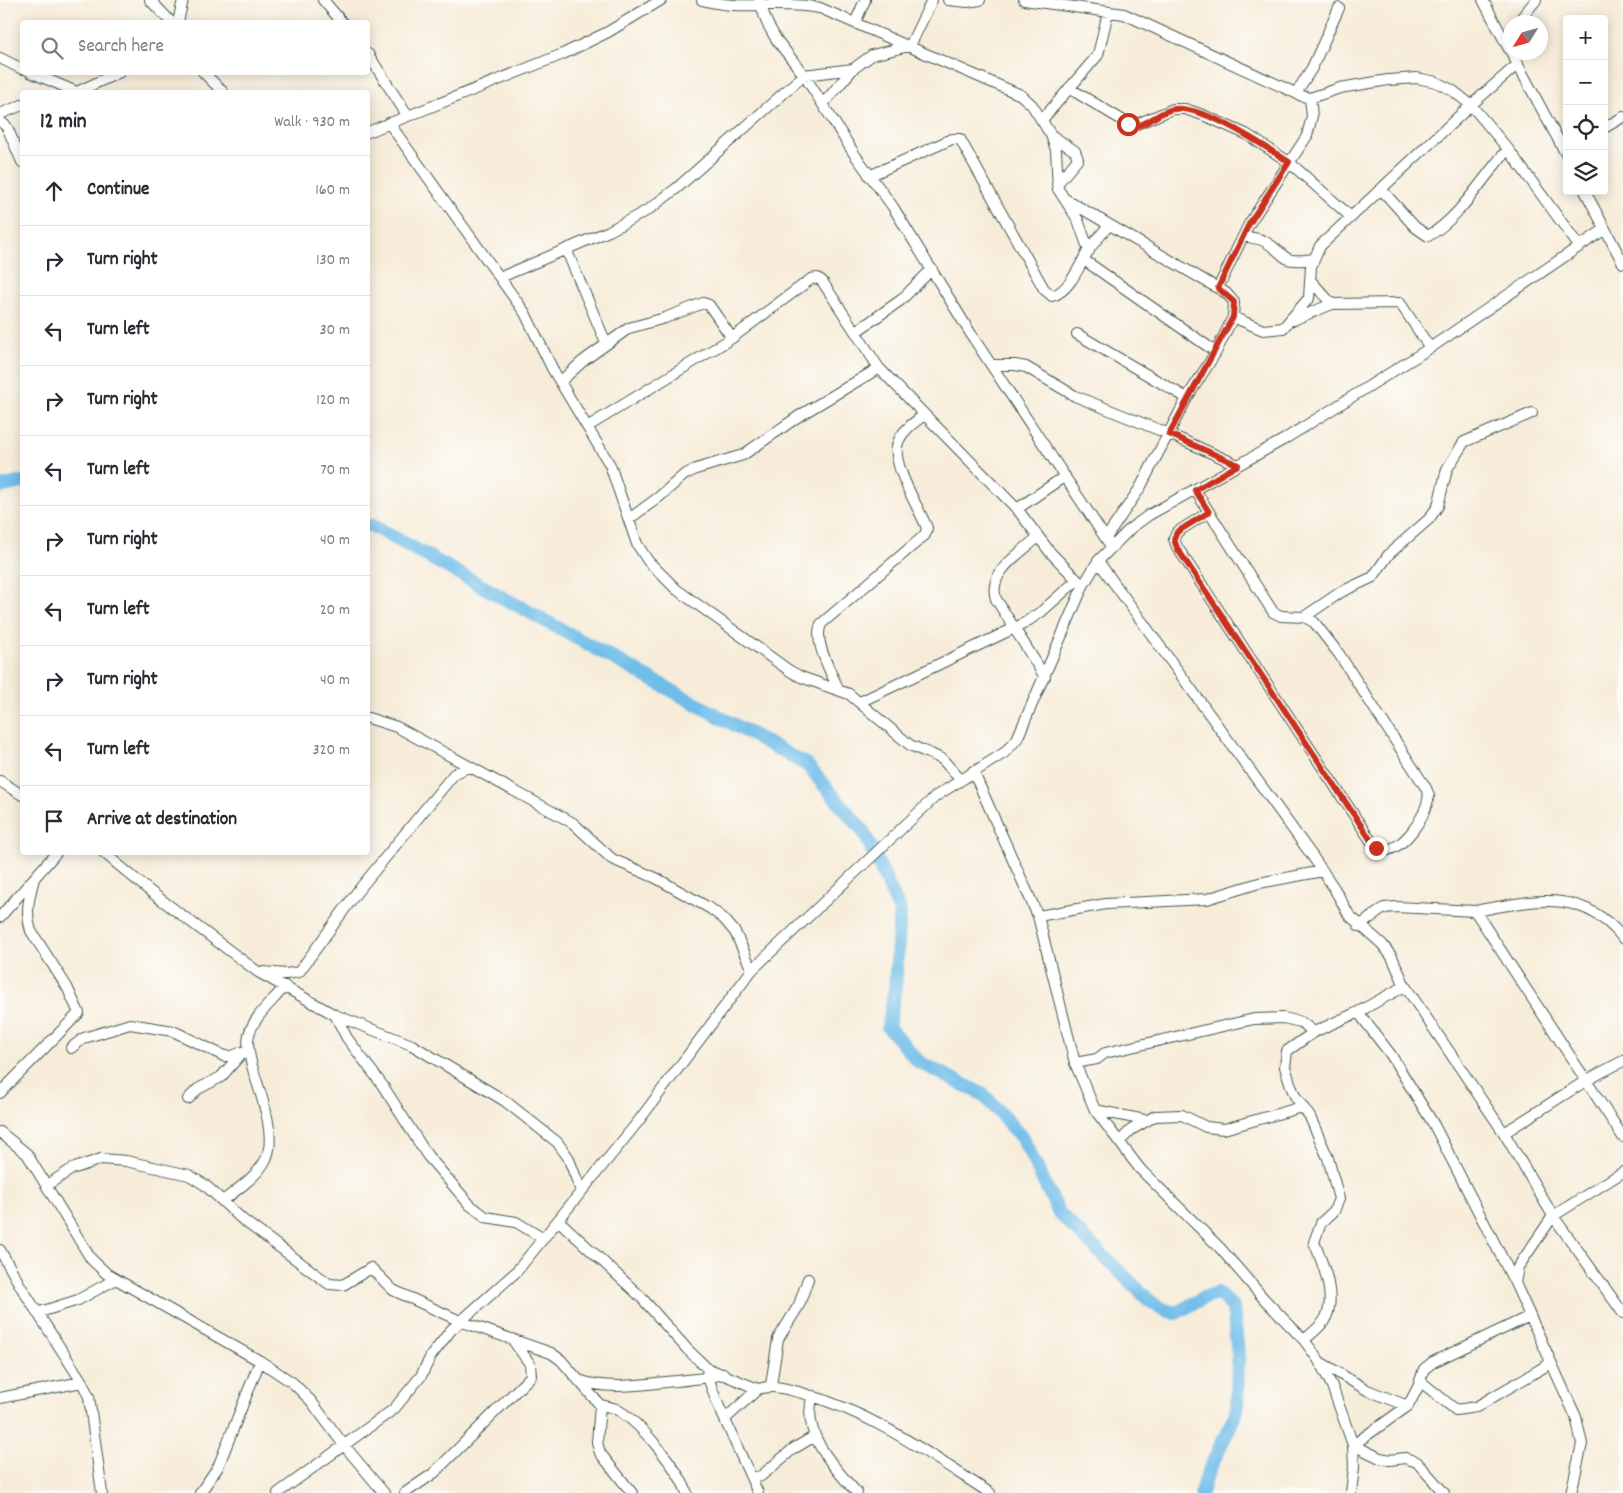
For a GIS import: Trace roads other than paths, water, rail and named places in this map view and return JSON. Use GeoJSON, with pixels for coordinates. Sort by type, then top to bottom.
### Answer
{"type":"FeatureCollection","features":[{"type":"Feature","properties":{"kind":"street"},"geometry":{"type":"LineString","coordinates":[[150,0],[169,20]]}},
{"type":"Feature","properties":{"kind":"street"},"geometry":{"type":"LineString","coordinates":[[178,20],[182,0]]}},
{"type":"Feature","properties":{"kind":"street"},"geometry":{"type":"LineString","coordinates":[[323,0],[340,20]]}},
{"type":"Feature","properties":{"kind":"street"},"geometry":{"type":"LineString","coordinates":[[370,131],[562,54],[608,32],[661,0]]}},
{"type":"Feature","properties":{"kind":"street"},"geometry":{"type":"LineString","coordinates":[[702,0],[804,4],[820,8],[1021,95],[1032,104],[1051,135],[1056,150],[1057,184],[1059,193],[1064,198],[1108,226],[1218,288],[1234,302],[1233,317],[1216,352],[1187,398],[1140,488],[1098,561],[1080,583],[1041,612],[1014,628],[860,702]]}},
{"type":"Feature","properties":{"kind":"street"},"geometry":{"type":"LineString","coordinates":[[855,23],[865,0]]}},
{"type":"Feature","properties":{"kind":"street"},"geometry":{"type":"LineString","coordinates":[[910,46],[932,0]]}},
{"type":"Feature","properties":{"kind":"street"},"geometry":{"type":"LineString","coordinates":[[948,0],[967,2],[980,0]]}},
{"type":"Feature","properties":{"kind":"street"},"geometry":{"type":"LineString","coordinates":[[1024,0],[1080,10],[1108,12],[1135,18],[1310,98],[1350,86],[1388,80],[1417,78],[1436,82],[1452,90],[1471,105],[1508,149],[1578,246]]}},
{"type":"Feature","properties":{"kind":"street"},"geometry":{"type":"LineString","coordinates":[[1080,10],[1088,0]]}},
{"type":"Feature","properties":{"kind":"street"},"geometry":{"type":"LineString","coordinates":[[1483,0],[1503,29]]}},
{"type":"Feature","properties":{"kind":"street"},"geometry":{"type":"LineString","coordinates":[[1524,15],[1536,0]]}},
{"type":"Feature","properties":{"kind":"street"},"geometry":{"type":"LineString","coordinates":[[759,3],[776,39],[804,75],[869,176],[893,208],[932,269],[960,319],[1108,543]]}},
{"type":"Feature","properties":{"kind":"street"},"geometry":{"type":"LineString","coordinates":[[1296,93],[1312,68],[1339,8]]}},
{"type":"Feature","properties":{"kind":"street"},"geometry":{"type":"LineString","coordinates":[[1042,120],[1098,55],[1108,12]]}},
{"type":"Feature","properties":{"kind":"street"},"geometry":{"type":"LineString","coordinates":[[823,104],[853,69],[872,55],[910,46]]}},
{"type":"Feature","properties":{"kind":"street"},"geometry":{"type":"LineString","coordinates":[[370,57],[407,115]]}},
{"type":"Feature","properties":{"kind":"street"},"geometry":{"type":"LineString","coordinates":[[0,58],[20,68]]}},
{"type":"Feature","properties":{"kind":"street"},"geometry":{"type":"LineString","coordinates":[[1516,60],[1565,150]]}},
{"type":"Feature","properties":{"kind":"street"},"geometry":{"type":"LineString","coordinates":[[1233,317],[1263,330],[1283,328],[1310,298],[1310,280],[1314,259],[1320,246],[1471,105],[1518,64]]}},
{"type":"Feature","properties":{"kind":"street"},"geometry":{"type":"LineString","coordinates":[[501,278],[609,231],[648,210],[677,188],[804,75],[853,69]]}},
{"type":"Feature","properties":{"kind":"street"},"geometry":{"type":"LineString","coordinates":[[37,75],[71,90]]}},
{"type":"Feature","properties":{"kind":"street"},"geometry":{"type":"LineString","coordinates":[[80,90],[113,75]]}},
{"type":"Feature","properties":{"kind":"street"},"geometry":{"type":"LineString","coordinates":[[206,75],[221,90]]}},
{"type":"Feature","properties":{"kind":"street"},"geometry":{"type":"LineString","coordinates":[[1069,88],[1132,126],[1173,109],[1185,109],[1246,134],[1289,162],[1351,217]]}},
{"type":"Feature","properties":{"kind":"street"},"geometry":{"type":"LineString","coordinates":[[1218,288],[1249,224],[1308,131],[1312,116],[1310,98]]}},
{"type":"Feature","properties":{"kind":"street"},"geometry":{"type":"LineString","coordinates":[[0,114],[20,106]]}},
{"type":"Feature","properties":{"kind":"street"},"geometry":{"type":"LineString","coordinates":[[1608,126],[1623,117]]}},
{"type":"Feature","properties":{"kind":"street"},"geometry":{"type":"LineString","coordinates":[[0,121],[7,127],[20,157]]}},
{"type":"Feature","properties":{"kind":"street"},"geometry":{"type":"LineString","coordinates":[[389,123],[525,313],[560,382],[610,465],[637,544],[648,561],[676,589],[790,671],[801,677],[838,689],[860,702],[910,745],[942,760],[960,780]]}},
{"type":"Feature","properties":{"kind":"street"},"geometry":{"type":"LineString","coordinates":[[1051,135],[1075,151],[1078,159],[1057,184]]}},
{"type":"Feature","properties":{"kind":"street"},"geometry":{"type":"LineString","coordinates":[[869,176],[952,139],[960,139],[1048,294],[1052,296],[1059,295],[1108,226]]}},
{"type":"Feature","properties":{"kind":"street"},"geometry":{"type":"LineString","coordinates":[[1382,190],[1415,228],[1428,236],[1439,230],[1460,209],[1508,149]]}},
{"type":"Feature","properties":{"kind":"street"},"geometry":{"type":"LineString","coordinates":[[1587,195],[1623,263]]}},
{"type":"Feature","properties":{"kind":"street"},"geometry":{"type":"LineString","coordinates":[[1064,198],[1078,220],[1086,255],[1216,352]]}},
{"type":"Feature","properties":{"kind":"street"},"geometry":{"type":"LineString","coordinates":[[1108,543],[1149,515],[1283,440],[1430,348],[1605,229]]}},
{"type":"Feature","properties":{"kind":"street"},"geometry":{"type":"LineString","coordinates":[[1244,236],[1261,240],[1283,258],[1295,262],[1314,259]]}},
{"type":"Feature","properties":{"kind":"street"},"geometry":{"type":"LineString","coordinates":[[566,249],[606,343]]}},
{"type":"Feature","properties":{"kind":"street"},"geometry":{"type":"LineString","coordinates":[[857,331],[901,300],[932,269]]}},
{"type":"Feature","properties":{"kind":"street"},"geometry":{"type":"LineString","coordinates":[[587,427],[732,338],[811,280],[817,278],[822,281],[857,331],[879,368],[1017,509],[1038,537],[1080,583]]}},
{"type":"Feature","properties":{"kind":"street"},"geometry":{"type":"LineString","coordinates":[[1310,280],[1319,293],[1332,304]]}},
{"type":"Feature","properties":{"kind":"street"},"geometry":{"type":"LineString","coordinates":[[1290,321],[1332,304],[1396,302],[1404,307],[1430,348]]}},
{"type":"Feature","properties":{"kind":"street"},"geometry":{"type":"LineString","coordinates":[[560,382],[606,343],[630,328],[665,318],[703,303],[709,305],[732,338]]}},
{"type":"Feature","properties":{"kind":"street"},"geometry":{"type":"LineString","coordinates":[[1077,334],[1187,398]]}},
{"type":"Feature","properties":{"kind":"street"},"geometry":{"type":"LineString","coordinates":[[992,365],[1026,367],[1075,396],[1169,434],[1238,465]]}},
{"type":"Feature","properties":{"kind":"street"},"geometry":{"type":"LineString","coordinates":[[629,519],[659,497],[684,475],[696,469],[743,455],[799,416],[879,368]]}},
{"type":"Feature","properties":{"kind":"street"},"geometry":{"type":"LineString","coordinates":[[1304,616],[1342,592],[1373,576],[1389,554],[1429,519],[1438,506],[1447,470],[1464,442],[1532,413]]}},
{"type":"Feature","properties":{"kind":"street"},"geometry":{"type":"LineString","coordinates":[[838,689],[819,640],[818,631],[821,624],[925,536],[927,528],[903,474],[897,453],[898,441],[904,432],[924,415]]}},
{"type":"Feature","properties":{"kind":"street"},"geometry":{"type":"LineString","coordinates":[[1017,509],[1065,476]]}},
{"type":"Feature","properties":{"kind":"street"},"geometry":{"type":"LineString","coordinates":[[1195,490],[1209,512],[1272,612],[1281,616],[1304,616],[1314,622],[1339,654],[1429,796],[1420,823],[1395,847],[1388,851],[1381,851],[1371,841],[1177,548],[1174,539],[1177,532],[1209,512]]}},
{"type":"Feature","properties":{"kind":"street"},"geometry":{"type":"LineString","coordinates":[[1038,537],[995,579],[993,589],[996,599],[1045,677]]}},
{"type":"Feature","properties":{"kind":"street"},"geometry":{"type":"LineString","coordinates":[[1098,561],[1323,870],[1349,915],[1358,926],[1382,944],[1392,957],[1405,986],[1504,1133],[1553,1216],[1623,1313]]}},
{"type":"Feature","properties":{"kind":"street"},"geometry":{"type":"LineString","coordinates":[[285,1491],[343,1444],[394,1410],[421,1376],[446,1336],[460,1321],[516,1272],[637,1123],[752,970],[936,796],[1004,752],[1016,738],[1045,677],[1080,583]]}},
{"type":"Feature","properties":{"kind":"street"},"geometry":{"type":"LineString","coordinates":[[370,719],[397,727],[573,823],[612,858],[656,878],[717,914],[735,932],[752,970]]}},
{"type":"Feature","properties":{"kind":"street"},"geometry":{"type":"LineString","coordinates":[[258,972],[286,974],[299,972],[357,892],[454,774],[468,767]]}},
{"type":"Feature","properties":{"kind":"street"},"geometry":{"type":"LineString","coordinates":[[974,771],[1038,916],[1075,1064],[1095,1110],[1150,1180],[1220,1248],[1265,1300],[1304,1340],[1319,1361],[1332,1386],[1353,1445],[1354,1467],[1351,1493]]}},
{"type":"Feature","properties":{"kind":"street"},"geometry":{"type":"LineString","coordinates":[[0,781],[20,794]]}},
{"type":"Feature","properties":{"kind":"street"},"geometry":{"type":"LineString","coordinates":[[0,918],[54,855]]}},
{"type":"Feature","properties":{"kind":"street"},"geometry":{"type":"LineString","coordinates":[[107,855],[151,892],[258,972],[335,1015],[412,1045],[505,1101],[557,1142],[568,1157],[581,1191]]}},
{"type":"Feature","properties":{"kind":"street"},"geometry":{"type":"LineString","coordinates":[[1038,916],[1106,904],[1207,899],[1259,883],[1323,870]]}},
{"type":"Feature","properties":{"kind":"street"},"geometry":{"type":"LineString","coordinates":[[0,1093],[79,1013],[67,987],[32,931],[28,921],[28,903],[34,879]]}},
{"type":"Feature","properties":{"kind":"street"},"geometry":{"type":"LineString","coordinates":[[1358,926],[1384,908],[1475,911],[1536,900],[1573,903],[1610,922],[1623,938]]}},
{"type":"Feature","properties":{"kind":"street"},"geometry":{"type":"LineString","coordinates":[[1475,911],[1588,1080],[1623,1137]]}},
{"type":"Feature","properties":{"kind":"street"},"geometry":{"type":"LineString","coordinates":[[223,1201],[256,1172],[267,1158],[270,1143],[264,1103],[247,1048],[248,1036],[253,1025],[285,986]]}},
{"type":"Feature","properties":{"kind":"street"},"geometry":{"type":"LineString","coordinates":[[1304,1340],[1323,1322],[1327,1314],[1328,1283],[1314,1242],[1321,1223],[1334,1211],[1339,1200],[1328,1158],[1310,1117],[1295,1096],[1284,1062],[1287,1051],[1314,1032],[1358,1012],[1405,986]]}},
{"type":"Feature","properties":{"kind":"street"},"geometry":{"type":"LineString","coordinates":[[1358,1012],[1391,1055],[1427,1112],[1515,1283],[1576,1417],[1582,1444],[1571,1493]]}},
{"type":"Feature","properties":{"kind":"street"},"geometry":{"type":"LineString","coordinates":[[335,1015],[348,1038],[384,1086],[427,1155],[470,1205],[486,1216],[516,1222],[542,1238]]}},
{"type":"Feature","properties":{"kind":"street"},"geometry":{"type":"LineString","coordinates":[[1075,1064],[1097,1059],[1105,1054],[1254,1019],[1283,1018],[1301,1022],[1314,1032]]}},
{"type":"Feature","properties":{"kind":"street"},"geometry":{"type":"LineString","coordinates":[[71,1048],[84,1038],[130,1024],[173,1031],[224,1056],[232,1056],[247,1048]]}},
{"type":"Feature","properties":{"kind":"street"},"geometry":{"type":"LineString","coordinates":[[188,1100],[198,1089],[221,1078],[247,1048]]}},
{"type":"Feature","properties":{"kind":"street"},"geometry":{"type":"LineString","coordinates":[[1504,1133],[1588,1080],[1623,1061]]}},
{"type":"Feature","properties":{"kind":"street"},"geometry":{"type":"LineString","coordinates":[[1120,1142],[1146,1120],[1155,1116],[1182,1115],[1206,1127],[1224,1129],[1302,1107]]}},
{"type":"Feature","properties":{"kind":"street"},"geometry":{"type":"LineString","coordinates":[[1095,1110],[1146,1120]]}},
{"type":"Feature","properties":{"kind":"street"},"geometry":{"type":"LineString","coordinates":[[0,1132],[27,1154],[91,1259],[116,1280],[260,1361],[293,1383],[311,1401],[343,1444],[384,1493]]}},
{"type":"Feature","properties":{"kind":"street"},"geometry":{"type":"LineString","coordinates":[[47,1185],[84,1163],[101,1159],[189,1175],[205,1185],[243,1220],[329,1284],[342,1285],[371,1268],[393,1290],[460,1321],[552,1353],[600,1405],[615,1409],[628,1417],[662,1454],[683,1483],[686,1493]]}},
{"type":"Feature","properties":{"kind":"street"},"geometry":{"type":"LineString","coordinates":[[1515,1283],[1518,1267],[1553,1216],[1623,1172]]}},
{"type":"Feature","properties":{"kind":"street"},"geometry":{"type":"LineString","coordinates":[[558,1220],[640,1296],[707,1373],[724,1419],[758,1493]]}},
{"type":"Feature","properties":{"kind":"street"},"geometry":{"type":"LineString","coordinates":[[0,1250],[37,1313],[82,1382],[89,1397],[102,1493]]}},
{"type":"Feature","properties":{"kind":"street"},"geometry":{"type":"LineString","coordinates":[[771,1385],[778,1340],[799,1305],[808,1279]]}},
{"type":"Feature","properties":{"kind":"street"},"geometry":{"type":"LineString","coordinates":[[37,1313],[78,1300],[116,1280]]}},
{"type":"Feature","properties":{"kind":"street"},"geometry":{"type":"LineString","coordinates":[[1353,1445],[1408,1406],[1424,1369],[1434,1362],[1530,1316]]}},
{"type":"Feature","properties":{"kind":"street"},"geometry":{"type":"LineString","coordinates":[[407,1492],[434,1473],[531,1376],[530,1364],[512,1338]]}},
{"type":"Feature","properties":{"kind":"street"},"geometry":{"type":"LineString","coordinates":[[200,1493],[218,1467],[260,1361]]}},
{"type":"Feature","properties":{"kind":"street"},"geometry":{"type":"LineString","coordinates":[[1319,1361],[1367,1390],[1408,1406]]}},
{"type":"Feature","properties":{"kind":"street"},"geometry":{"type":"LineString","coordinates":[[1420,1381],[1456,1410],[1464,1410],[1476,1407],[1551,1363]]}},
{"type":"Feature","properties":{"kind":"street"},"geometry":{"type":"LineString","coordinates":[[577,1380],[595,1386],[614,1387],[707,1373],[725,1374],[758,1389]]}},
{"type":"Feature","properties":{"kind":"street"},"geometry":{"type":"LineString","coordinates":[[0,1398],[82,1382]]}},
{"type":"Feature","properties":{"kind":"street"},"geometry":{"type":"LineString","coordinates":[[724,1419],[758,1389],[771,1385],[813,1396],[848,1408],[875,1421],[945,1462],[990,1493]]}},
{"type":"Feature","properties":{"kind":"street"},"geometry":{"type":"LineString","coordinates":[[813,1396],[809,1408],[809,1416],[814,1436],[857,1493]]}},
{"type":"Feature","properties":{"kind":"street"},"geometry":{"type":"LineString","coordinates":[[600,1405],[597,1442],[600,1453],[632,1493]]}},
{"type":"Feature","properties":{"kind":"street"},"geometry":{"type":"LineString","coordinates":[[752,1478],[760,1476],[793,1449],[814,1436]]}},
{"type":"Feature","properties":{"kind":"street"},"geometry":{"type":"LineString","coordinates":[[1353,1445],[1380,1458],[1390,1460],[1405,1458],[1417,1462],[1444,1493]]}},
{"type":"Feature","properties":{"kind":"street"},"geometry":{"type":"LineString","coordinates":[[407,1492],[421,1493]]}},
{"type":"Feature","properties":{"kind":"waterway"},"geometry":{"type":"LineString","coordinates":[[0,487],[20,482]]}},
{"type":"Feature","properties":{"kind":"waterway"},"geometry":{"type":"LineString","coordinates":[[370,525],[807,765],[864,832],[900,911],[895,989],[888,1027],[919,1062],[984,1095],[1023,1139],[1059,1213],[1151,1302],[1165,1310],[1176,1313],[1203,1298],[1218,1293],[1233,1307],[1238,1355],[1237,1411],[1205,1479],[1201,1493]]}}]}
